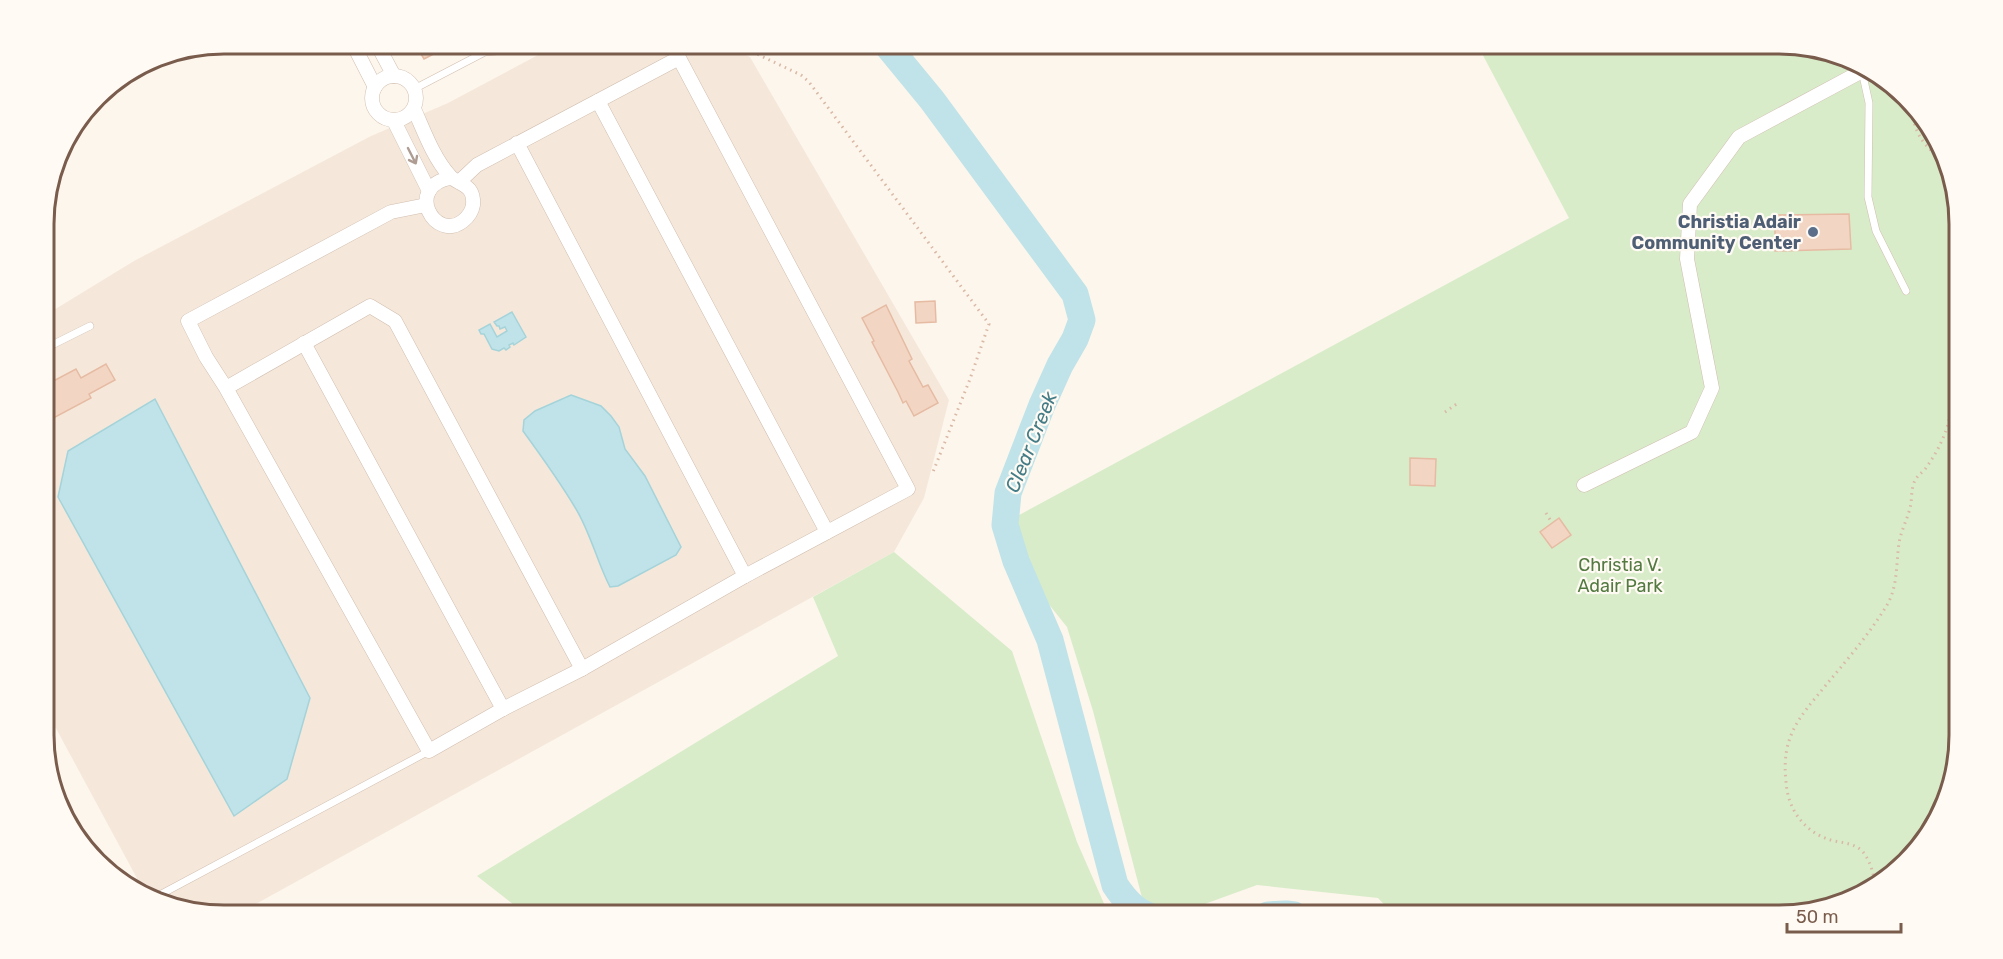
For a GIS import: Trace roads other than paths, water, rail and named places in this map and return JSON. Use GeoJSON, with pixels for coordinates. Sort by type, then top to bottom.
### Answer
{"type":"FeatureCollection","features":[{"type":"Feature","properties":{"kind":"street"},"geometry":{"type":"LineString","coordinates":[[358,54],[375,87]]}},
{"type":"Feature","properties":{"kind":"street"},"geometry":{"type":"LineString","coordinates":[[382,54],[394,76]]}},
{"type":"Feature","properties":{"kind":"street"},"geometry":{"type":"LineString","coordinates":[[414,109],[455,180],[469,190],[473,205],[470,213],[459,223],[452,225],[437,222],[431,217],[426,205],[429,191],[436,183],[455,180],[517,143],[679,58],[908,489],[745,576],[582,669],[503,709],[429,751],[226,388],[206,357],[188,321],[391,212],[426,205]]}},
{"type":"Feature","properties":{"kind":"street"},"geometry":{"type":"LineString","coordinates":[[1584,485],[1692,432],[1712,388],[1687,259],[1690,204],[1739,137],[1855,73]]}},
{"type":"Feature","properties":{"kind":"street"},"geometry":{"type":"LineString","coordinates":[[394,121],[409,115],[416,102],[414,89],[409,82],[394,76],[382,79],[375,87],[372,97],[376,111],[381,116],[394,121],[429,191]]}},
{"type":"Feature","properties":{"kind":"street"},"geometry":{"type":"LineString","coordinates":[[598,101],[827,532]]}},
{"type":"Feature","properties":{"kind":"street"},"geometry":{"type":"LineString","coordinates":[[517,143],[745,576]]}},
{"type":"Feature","properties":{"kind":"street"},"geometry":{"type":"LineString","coordinates":[[226,388],[370,306],[395,321],[582,669]]}},
{"type":"Feature","properties":{"kind":"street"},"geometry":{"type":"LineString","coordinates":[[304,344],[503,709]]}},
{"type":"Feature","properties":{"kind":"lane"},"geometry":{"type":"LineString","coordinates":[[414,89],[481,54]]}},
{"type":"Feature","properties":{"kind":"lane"},"geometry":{"type":"LineString","coordinates":[[1864,77],[1869,103],[1868,197],[1876,231],[1906,291]]}},
{"type":"Feature","properties":{"kind":"lane"},"geometry":{"type":"LineString","coordinates":[[54,344],[90,326]]}},
{"type":"Feature","properties":{"kind":"lane"},"geometry":{"type":"LineString","coordinates":[[163,893],[429,751]]}},
{"type":"Feature","properties":{"kind":"water"},"geometry":{"type":"Polygon","coordinates":[[[512,312],[526,337],[514,345],[513,343],[509,345],[510,347],[506,350],[504,348],[499,351],[492,349],[484,334],[481,334],[479,330],[490,324],[497,337],[507,331],[505,327],[500,329],[494,322],[512,312]]]}},
{"type":"Feature","properties":{"kind":"water"},"geometry":{"type":"Polygon","coordinates":[[[571,395],[601,406],[619,427],[625,449],[645,476],[681,547],[676,555],[618,586],[610,587],[576,509],[523,431],[524,420],[535,411],[571,395]]]}},
{"type":"Feature","properties":{"kind":"water"},"geometry":{"type":"Polygon","coordinates":[[[155,399],[310,698],[287,779],[234,816],[58,497],[68,451],[155,399]]]}},
{"type":"Feature","properties":{"kind":"waterway","name":"Clear Creek"},"geometry":{"type":"LineString","coordinates":[[894,54],[932,100],[1075,294],[1082,320],[1042,405],[1008,493],[1005,525],[1016,561],[1050,640],[1115,885],[1132,905]]}},
{"type":"Feature","properties":{"kind":"place","name":"Christia Adair Community Center"},"geometry":{"type":"Point","coordinates":[1813,232]}},
{"type":"Feature","properties":{"kind":"park label","name":"Christia V. Adair Park"},"geometry":{"type":"Point","coordinates":[1620,575]}}]}
